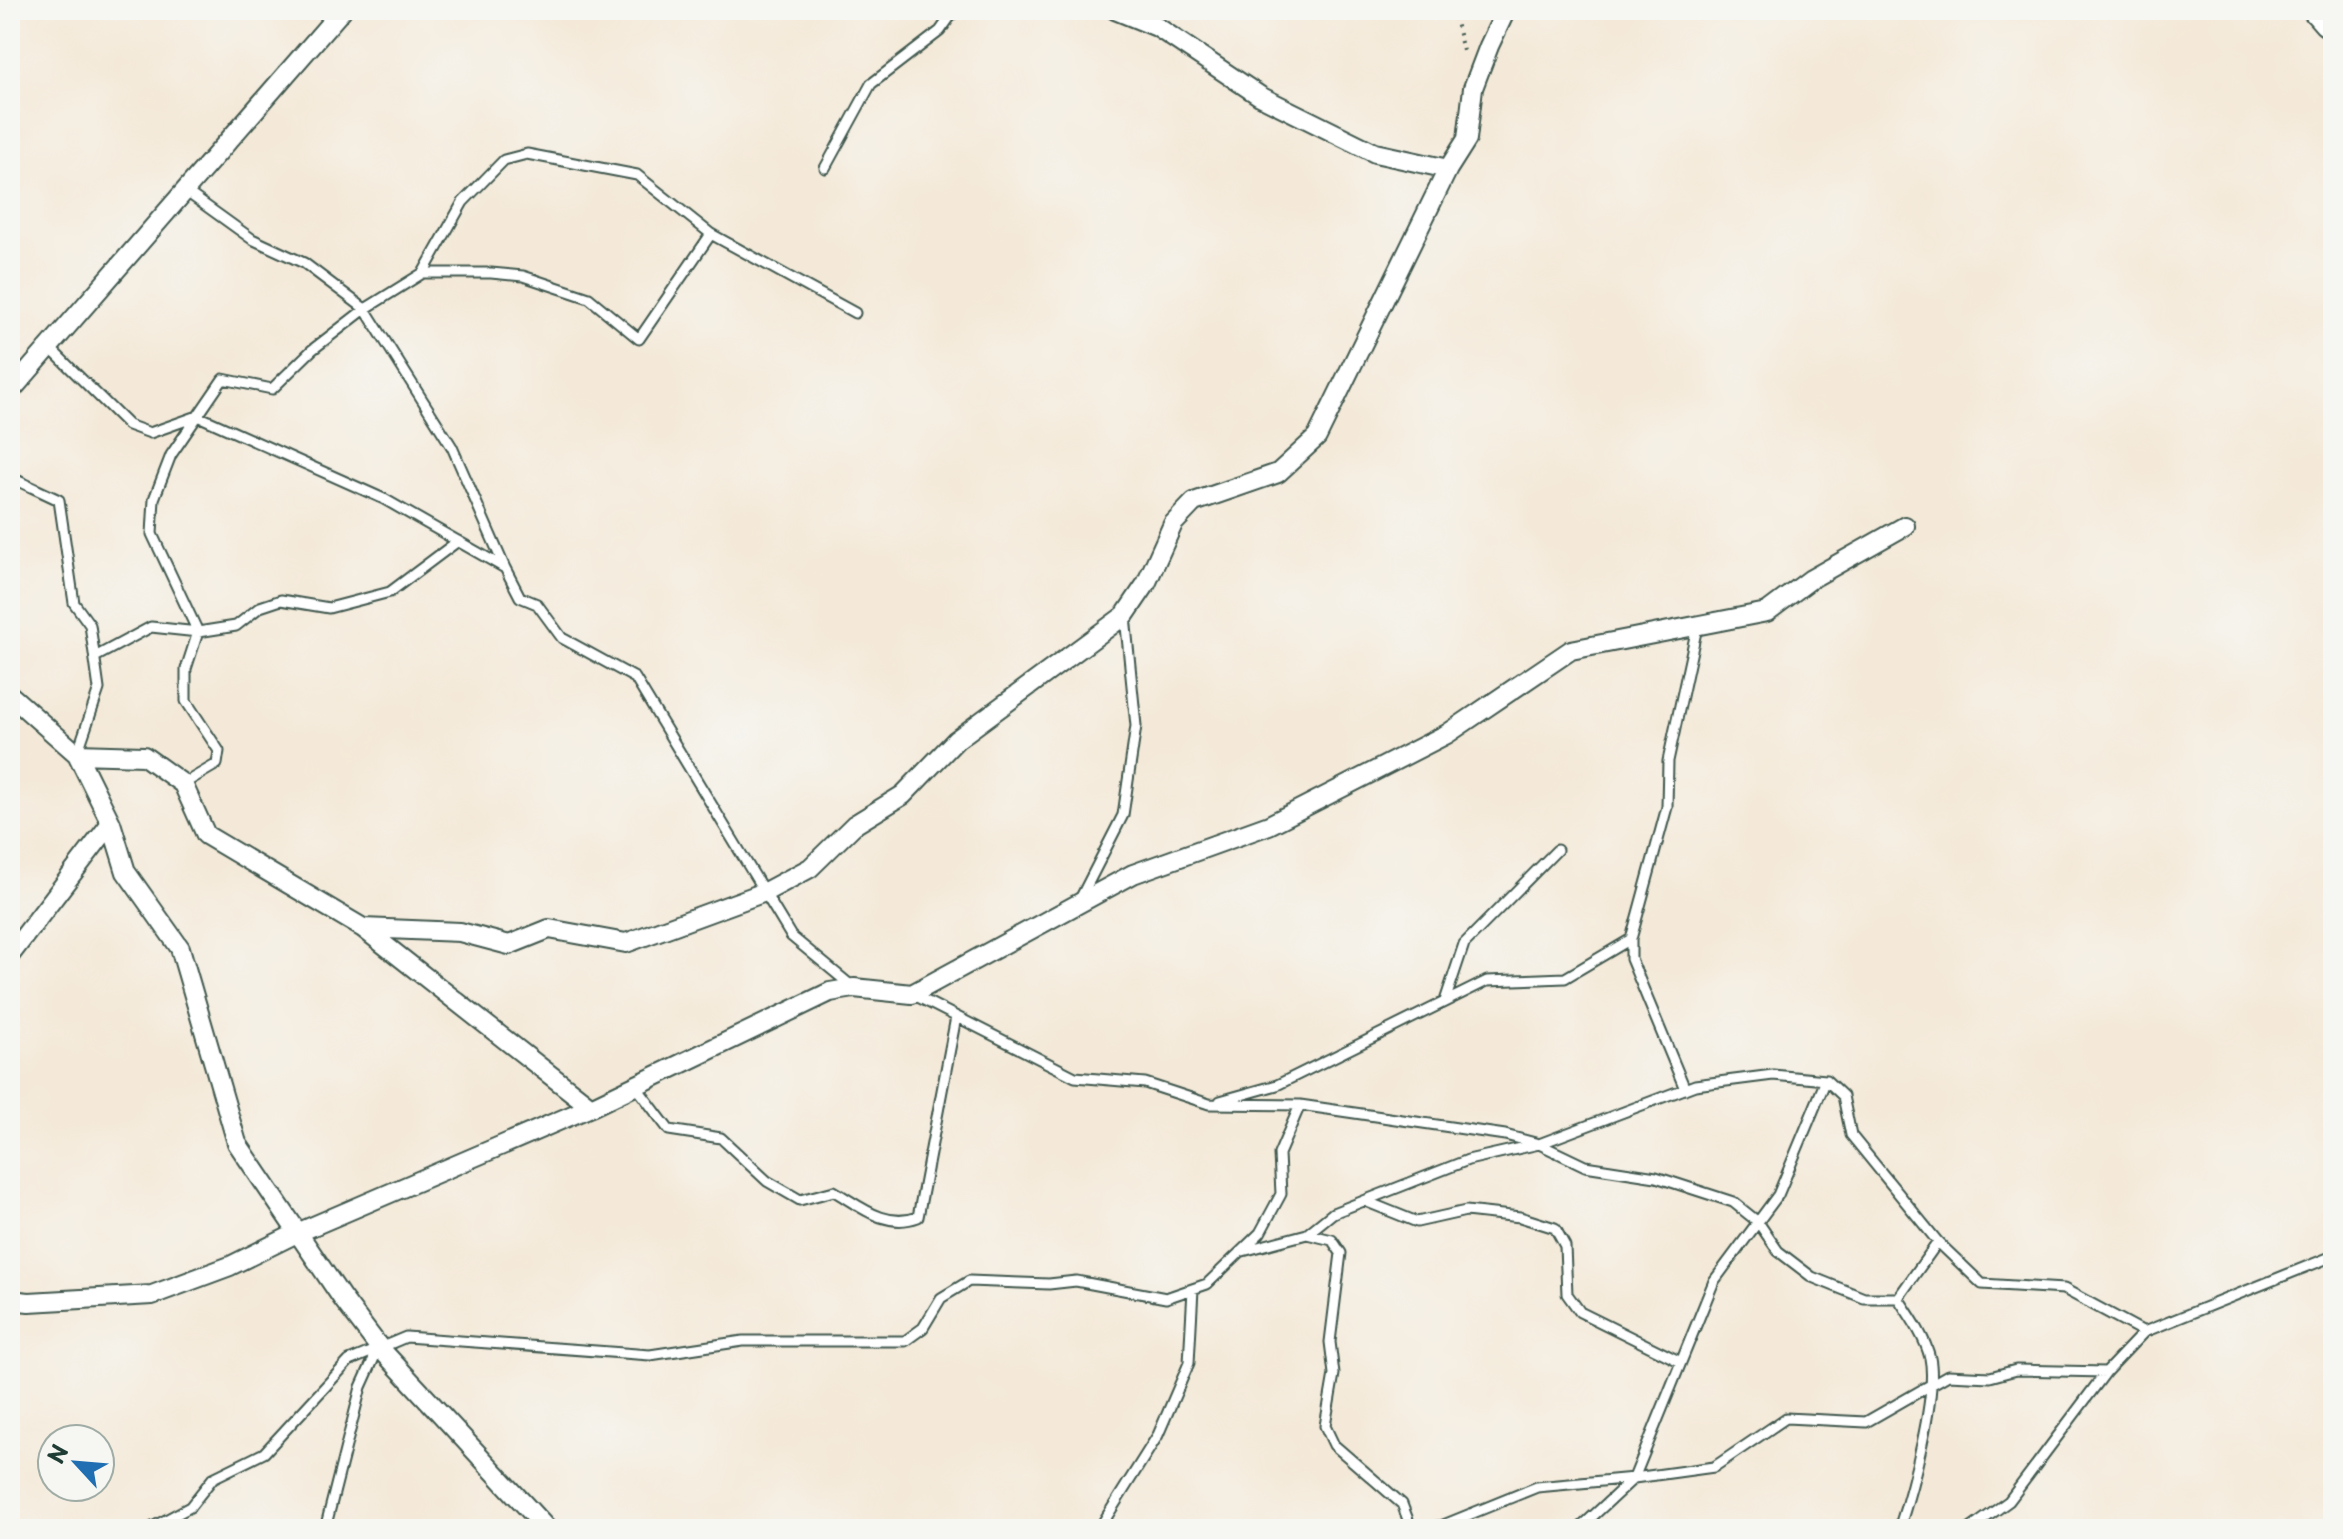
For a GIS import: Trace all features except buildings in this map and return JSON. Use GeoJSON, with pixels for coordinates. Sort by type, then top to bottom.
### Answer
{"type":"FeatureCollection","features":[{"type":"Feature","properties":{"kind":"street"},"geometry":{"type":"LineString","coordinates":[[10,392],[342,10]]}},
{"type":"Feature","properties":{"kind":"street"},"geometry":{"type":"LineString","coordinates":[[1115,10],[1157,27],[1260,96],[1375,153],[1448,169]]}},
{"type":"Feature","properties":{"kind":"street"},"geometry":{"type":"LineString","coordinates":[[363,928],[460,932],[509,945],[549,929],[626,943],[765,892],[810,868],[854,825],[903,795],[956,740],[1125,615],[1146,584],[1173,524],[1194,502],[1278,473],[1317,437],[1448,169],[1467,139],[1473,88],[1506,10]]}},
{"type":"Feature","properties":{"kind":"street"},"geometry":{"type":"LineString","coordinates":[[2311,10],[2333,31]]}},
{"type":"Feature","properties":{"kind":"street"},"geometry":{"type":"LineString","coordinates":[[10,1300],[29,1302],[152,1295],[230,1266],[297,1233],[591,1107],[830,992],[854,988],[912,994],[1133,874],[1269,825],[1447,734],[1571,650],[1767,612],[1811,579],[1905,526]]}},
{"type":"Feature","properties":{"kind":"street"},"geometry":{"type":"LineString","coordinates":[[10,695],[77,754],[111,823],[126,872],[180,948],[237,1143],[379,1347],[547,1529]]}},
{"type":"Feature","properties":{"kind":"street"},"geometry":{"type":"LineString","coordinates":[[77,754],[144,756],[183,784],[206,835],[363,928],[591,1107]]}},
{"type":"Feature","properties":{"kind":"street"},"geometry":{"type":"LineString","coordinates":[[10,955],[111,823]]}},
{"type":"Feature","properties":{"kind":"lane"},"geometry":{"type":"LineString","coordinates":[[825,168],[871,84],[940,31],[955,10]]}},
{"type":"Feature","properties":{"kind":"lane"},"geometry":{"type":"LineString","coordinates":[[183,784],[217,764],[219,751],[186,701],[186,669],[198,632],[152,534],[154,499],[171,455],[223,379],[272,389],[312,350],[365,309],[423,273],[463,202],[504,160],[527,154],[637,175],[711,234],[855,313]]}},
{"type":"Feature","properties":{"kind":"lane"},"geometry":{"type":"LineString","coordinates":[[184,190],[252,239],[304,263],[365,309],[452,447],[520,597],[537,604],[562,638],[635,678],[791,936],[854,988]]}},
{"type":"Feature","properties":{"kind":"lane"},"geometry":{"type":"LineString","coordinates":[[423,273],[523,276],[589,298],[639,339],[711,234]]}},
{"type":"Feature","properties":{"kind":"lane"},"geometry":{"type":"LineString","coordinates":[[49,347],[128,425],[150,433],[198,416],[384,499],[505,568]]}},
{"type":"Feature","properties":{"kind":"lane"},"geometry":{"type":"LineString","coordinates":[[10,477],[59,500],[74,603],[90,625],[99,689],[77,754]]}},
{"type":"Feature","properties":{"kind":"lane"},"geometry":{"type":"LineString","coordinates":[[95,657],[151,627],[198,632],[236,626],[260,607],[281,600],[329,608],[390,592],[458,541]]}},
{"type":"Feature","properties":{"kind":"lane"},"geometry":{"type":"LineString","coordinates":[[1077,904],[1123,815],[1136,726],[1125,615]]}},
{"type":"Feature","properties":{"kind":"lane"},"geometry":{"type":"LineString","coordinates":[[1685,1089],[1631,959],[1631,939],[1667,807],[1668,761],[1697,626]]}},
{"type":"Feature","properties":{"kind":"lane"},"geometry":{"type":"LineString","coordinates":[[1445,1001],[1464,944],[1557,850]]}},
{"type":"Feature","properties":{"kind":"lane"},"geometry":{"type":"LineString","coordinates":[[1209,1104],[1277,1085],[1487,981],[1565,978],[1631,939]]}},
{"type":"Feature","properties":{"kind":"lane"},"geometry":{"type":"LineString","coordinates":[[912,994],[1075,1077],[1145,1083],[1209,1104],[1300,1105],[1505,1135],[1539,1144],[1585,1166],[1656,1177],[1733,1202],[1758,1222],[1778,1251],[1812,1277],[1864,1298],[1898,1298]]}},
{"type":"Feature","properties":{"kind":"lane"},"geometry":{"type":"LineString","coordinates":[[635,1085],[669,1130],[721,1138],[767,1181],[800,1200],[834,1191],[881,1219],[907,1221],[918,1217],[956,1017]]}},
{"type":"Feature","properties":{"kind":"lane"},"geometry":{"type":"LineString","coordinates":[[1240,1252],[1307,1234],[1333,1213],[1468,1160],[1539,1144],[1695,1085],[1773,1075],[1826,1080],[1843,1096],[1851,1135],[1938,1242],[1982,1284],[2064,1289],[2144,1332]]}},
{"type":"Feature","properties":{"kind":"lane"},"geometry":{"type":"LineString","coordinates":[[1579,1529],[1634,1478],[1714,1281],[1778,1195],[1826,1080]]}},
{"type":"Feature","properties":{"kind":"lane"},"geometry":{"type":"LineString","coordinates":[[149,1529],[190,1507],[213,1478],[264,1453],[349,1361],[406,1337],[650,1355],[743,1341],[905,1341],[923,1328],[941,1298],[969,1281],[1049,1284],[1076,1281],[1166,1298],[1207,1284],[1260,1233],[1281,1194],[1279,1154],[1300,1105]]}},
{"type":"Feature","properties":{"kind":"lane"},"geometry":{"type":"LineString","coordinates":[[1365,1201],[1417,1222],[1466,1211],[1520,1217],[1555,1228],[1565,1246],[1567,1294],[1580,1312],[1681,1362]]}},
{"type":"Feature","properties":{"kind":"lane"},"geometry":{"type":"LineString","coordinates":[[1307,1234],[1332,1240],[1341,1253],[1330,1342],[1334,1374],[1325,1426],[1334,1445],[1402,1504],[1410,1525],[1416,1528],[1441,1526],[1537,1487],[1714,1467],[1786,1418],[1866,1422],[1948,1375],[1990,1377],[2016,1370],[2106,1372]]}},
{"type":"Feature","properties":{"kind":"lane"},"geometry":{"type":"LineString","coordinates":[[1898,1298],[1938,1242]]}},
{"type":"Feature","properties":{"kind":"lane"},"geometry":{"type":"LineString","coordinates":[[1970,1529],[2009,1501],[2106,1372],[2144,1332],[2333,1256]]}},
{"type":"Feature","properties":{"kind":"lane"},"geometry":{"type":"LineString","coordinates":[[1099,1529],[1158,1435],[1189,1363],[1193,1289]]}},
{"type":"Feature","properties":{"kind":"lane"},"geometry":{"type":"LineString","coordinates":[[1898,1298],[1915,1322],[1930,1358],[1932,1384],[1911,1494],[1899,1529]]}},
{"type":"Feature","properties":{"kind":"lane"},"geometry":{"type":"LineString","coordinates":[[325,1529],[361,1387],[379,1347]]}},
{"type":"Feature","properties":{"kind":"path"},"geometry":{"type":"LineString","coordinates":[[1453,10],[1473,88]]}}]}
